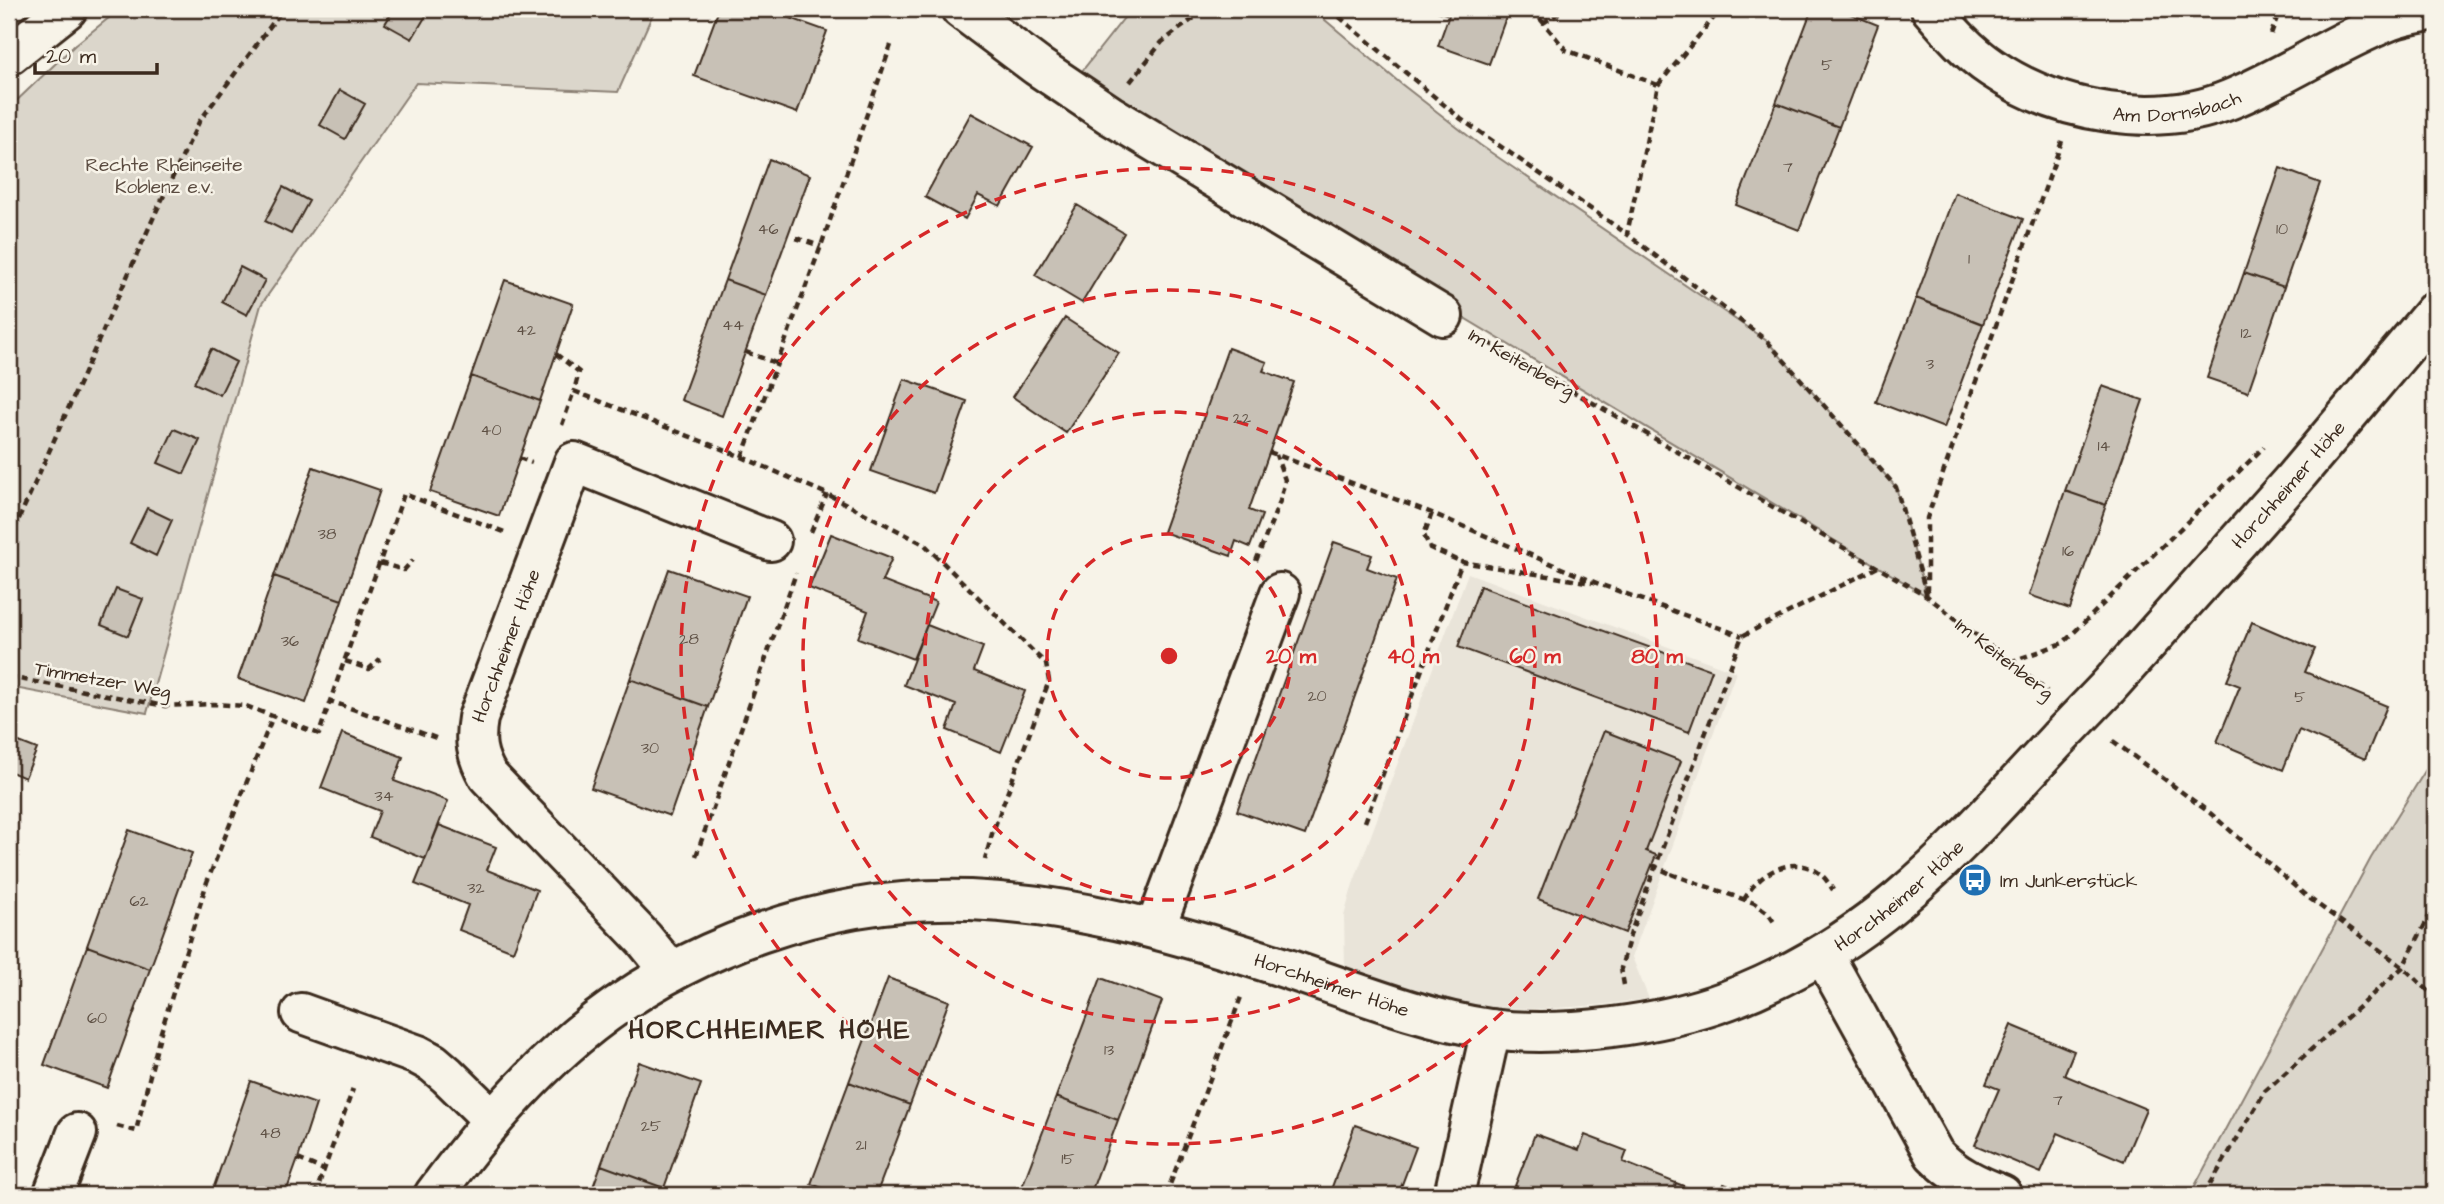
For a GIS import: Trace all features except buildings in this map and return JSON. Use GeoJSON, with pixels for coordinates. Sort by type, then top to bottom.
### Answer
{"type":"FeatureCollection","features":[{"type":"Feature","properties":{"kind":"main road"},"geometry":{"type":"LineString","coordinates":[[9,55],[67,9]]}},
{"type":"Feature","properties":{"kind":"main road"},"geometry":{"type":"LineString","coordinates":[[961,9],[1037,66],[1110,115],[1443,316]]}},
{"type":"Feature","properties":{"kind":"main road","name":"Am Dornsbach"},"geometry":{"type":"LineString","coordinates":[[1931,9],[1957,39],[1993,69],[2035,92],[2076,104],[2135,114],[2211,106],[2272,80],[2391,20],[2435,10]]}},
{"type":"Feature","properties":{"kind":"main road","name":"Horchheimer Höhe"},"geometry":{"type":"LineString","coordinates":[[434,1195],[493,1120],[576,1037],[607,1013],[671,972],[703,956],[774,929],[838,912],[890,903],[967,900],[1007,902],[1091,915],[1155,929],[1256,958],[1432,1016],[1491,1029],[1564,1031],[1669,1017],[1726,1000],[1823,954],[1866,927],[1927,876],[2108,687],[2291,482],[2435,311]]}},
{"type":"Feature","properties":{"kind":"main road","name":"Horchheimer Höhe"},"geometry":{"type":"LineString","coordinates":[[475,752],[478,718],[574,462],[790,541]]}},
{"type":"Feature","properties":{"kind":"main road"},"geometry":{"type":"LineString","coordinates":[[1155,929],[1280,593]]}},
{"type":"Feature","properties":{"kind":"main road"},"geometry":{"type":"LineString","coordinates":[[475,752],[488,776],[644,939],[671,972]]}},
{"type":"Feature","properties":{"kind":"main road"},"geometry":{"type":"LineString","coordinates":[[1823,954],[1934,1154],[1961,1177],[2002,1195]]}},
{"type":"Feature","properties":{"kind":"main road"},"geometry":{"type":"LineString","coordinates":[[301,1013],[418,1055],[433,1063],[493,1120]]}},
{"type":"Feature","properties":{"kind":"main road"},"geometry":{"type":"LineString","coordinates":[[1454,1195],[1491,1029]]}},
{"type":"Feature","properties":{"kind":"main road"},"geometry":{"type":"LineString","coordinates":[[53,1195],[76,1133]]}},
{"type":"Feature","properties":{"kind":"path"},"geometry":{"type":"LineString","coordinates":[[9,541],[199,122],[283,9]]}},
{"type":"Feature","properties":{"kind":"path"},"geometry":{"type":"LineString","coordinates":[[1110,115],[1133,76],[1161,43],[1206,9]]}},
{"type":"Feature","properties":{"kind":"path"},"geometry":{"type":"LineString","coordinates":[[1330,9],[1461,119],[1628,234],[1767,341],[1896,488],[1927,597]]}},
{"type":"Feature","properties":{"kind":"path"},"geometry":{"type":"LineString","coordinates":[[1532,9],[1566,50],[1658,85]]}},
{"type":"Feature","properties":{"kind":"path"},"geometry":{"type":"LineString","coordinates":[[1543,23],[1565,9]]}},
{"type":"Feature","properties":{"kind":"path"},"geometry":{"type":"LineString","coordinates":[[1628,234],[1658,85],[1721,9]]}},
{"type":"Feature","properties":{"kind":"path"},"geometry":{"type":"LineString","coordinates":[[742,457],[821,246],[891,45]]}},
{"type":"Feature","properties":{"kind":"path"},"geometry":{"type":"LineString","coordinates":[[1927,597],[1927,518],[2076,104]]}},
{"type":"Feature","properties":{"kind":"path"},"geometry":{"type":"LineString","coordinates":[[796,238],[821,246]]}},
{"type":"Feature","properties":{"kind":"path"},"geometry":{"type":"LineString","coordinates":[[2426,271],[2435,261]]}},
{"type":"Feature","properties":{"kind":"path","name":"Im Keitenberg"},"geometry":{"type":"LineString","coordinates":[[1443,316],[1927,597],[2051,694]]}},
{"type":"Feature","properties":{"kind":"path"},"geometry":{"type":"LineString","coordinates":[[746,352],[778,364]]}},
{"type":"Feature","properties":{"kind":"path"},"geometry":{"type":"LineString","coordinates":[[555,354],[579,372],[560,429]]}},
{"type":"Feature","properties":{"kind":"path"},"geometry":{"type":"LineString","coordinates":[[574,391],[742,457],[827,494],[924,544],[1046,664],[1049,681],[992,834],[985,861]]}},
{"type":"Feature","properties":{"kind":"path"},"geometry":{"type":"LineString","coordinates":[[2010,662],[2063,643],[2273,439]]}},
{"type":"Feature","properties":{"kind":"path"},"geometry":{"type":"LineString","coordinates":[[1269,452],[1432,513],[1599,584],[1742,636]]}},
{"type":"Feature","properties":{"kind":"path"},"geometry":{"type":"LineString","coordinates":[[1276,455],[1285,480],[1253,576],[1254,583],[1280,593]]}},
{"type":"Feature","properties":{"kind":"path"},"geometry":{"type":"LineString","coordinates":[[475,752],[330,701],[404,494],[507,533]]}},
{"type":"Feature","properties":{"kind":"path"},"geometry":{"type":"LineString","coordinates":[[790,541],[827,494]]}},
{"type":"Feature","properties":{"kind":"path"},"geometry":{"type":"LineString","coordinates":[[1432,513],[1424,536],[1430,548],[1462,562],[1599,584]]}},
{"type":"Feature","properties":{"kind":"path"},"geometry":{"type":"LineString","coordinates":[[380,563],[404,570],[413,560]]}},
{"type":"Feature","properties":{"kind":"path"},"geometry":{"type":"LineString","coordinates":[[1365,822],[1462,562]]}},
{"type":"Feature","properties":{"kind":"path"},"geometry":{"type":"LineString","coordinates":[[696,856],[799,566]]}},
{"type":"Feature","properties":{"kind":"path"},"geometry":{"type":"LineString","coordinates":[[1624,985],[1621,968],[1631,932],[1742,636],[1878,567]]}},
{"type":"Feature","properties":{"kind":"path"},"geometry":{"type":"LineString","coordinates":[[345,660],[369,669],[380,659]]}},
{"type":"Feature","properties":{"kind":"path","name":"Timmetzer Weg"},"geometry":{"type":"LineString","coordinates":[[9,677],[165,706],[246,706],[319,734],[330,701]]}},
{"type":"Feature","properties":{"kind":"path"},"geometry":{"type":"LineString","coordinates":[[76,1133],[101,1122],[136,1131],[160,1035],[207,882],[273,716]]}},
{"type":"Feature","properties":{"kind":"path"},"geometry":{"type":"LineString","coordinates":[[2102,733],[2210,813],[2305,895],[2403,967],[2435,997]]}},
{"type":"Feature","properties":{"kind":"path"},"geometry":{"type":"LineString","coordinates":[[1652,865],[1744,900],[1767,912],[1776,925]]}},
{"type":"Feature","properties":{"kind":"path"},"geometry":{"type":"LineString","coordinates":[[1744,900],[1756,881],[1767,873],[1793,865],[1816,870],[1833,890]]}},
{"type":"Feature","properties":{"kind":"path"},"geometry":{"type":"LineString","coordinates":[[2204,1195],[2265,1091],[2403,967],[2435,905]]}},
{"type":"Feature","properties":{"kind":"path"},"geometry":{"type":"LineString","coordinates":[[1166,1195],[1256,958]]}},
{"type":"Feature","properties":{"kind":"path"},"geometry":{"type":"LineString","coordinates":[[315,1195],[354,1088]]}},
{"type":"Feature","properties":{"kind":"path"},"geometry":{"type":"LineString","coordinates":[[9,1106],[11,1099]]}},
{"type":"Feature","properties":{"kind":"path"},"geometry":{"type":"LineString","coordinates":[[298,1159],[324,1170]]}},
{"type":"Feature","properties":{"kind":"shaded area"},"geometry":{"type":"Polygon","coordinates":[[[1468,573],[1736,672],[1632,957],[1649,999],[1544,1009],[1496,1008],[1458,1004],[1404,990],[1345,968],[1344,916],[1353,884],[1468,573]]]}},
{"type":"Feature","properties":{"kind":"green space","name":"Rechte Rheinseite Koblenz e.v."},"geometry":{"type":"Polygon","coordinates":[[[120,9],[655,9],[618,92],[416,83],[261,305],[147,713],[9,687],[9,108],[75,45],[120,9]]]}},
{"type":"Feature","properties":{"kind":"green space"},"geometry":{"type":"Polygon","coordinates":[[[1131,9],[1312,9],[1400,83],[1480,145],[1767,341],[1896,487],[1927,596],[1115,108],[1079,75],[1131,9]]]}},
{"type":"Feature","properties":{"kind":"green space"},"geometry":{"type":"Polygon","coordinates":[[[2435,755],[2435,1195],[2190,1195],[2371,858],[2435,755]]]}},
{"type":"Feature","properties":{"kind":"place","name":"Im Junkerstück"},"geometry":{"type":"Point","coordinates":[1975,880]}},
{"type":"Feature","properties":{"kind":"district","name":"HORCHHEIMER HÖHE"},"geometry":{"type":"Point","coordinates":[770,1029]}}]}
